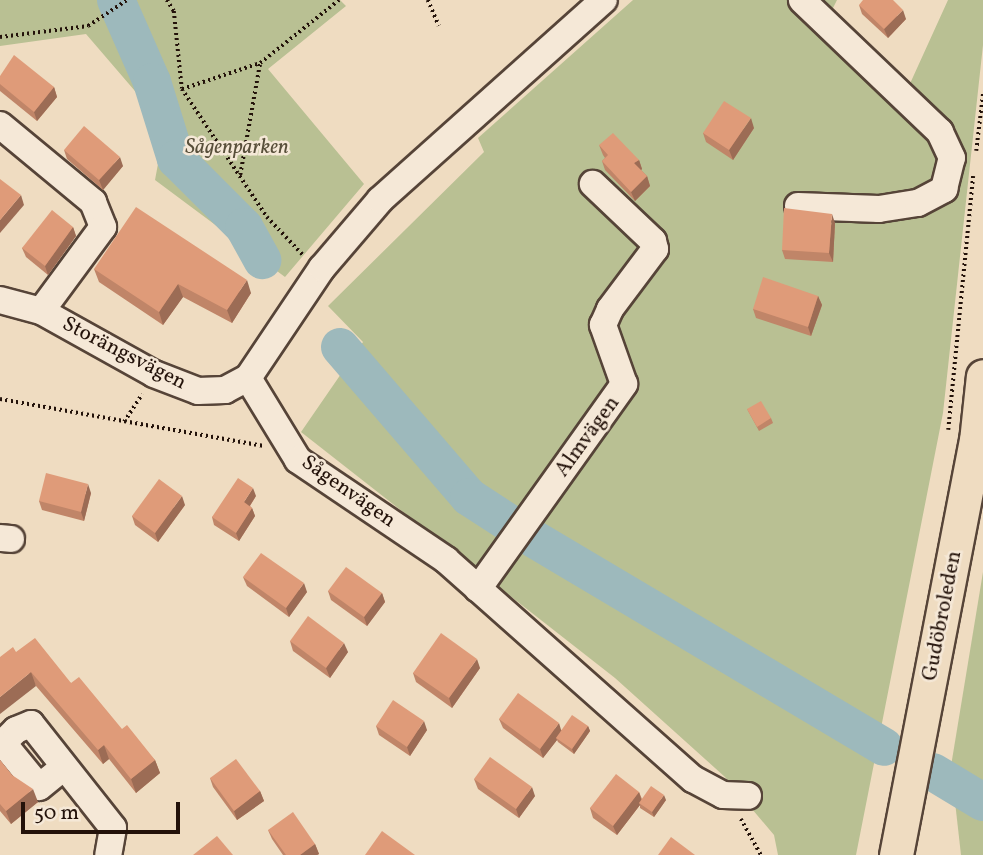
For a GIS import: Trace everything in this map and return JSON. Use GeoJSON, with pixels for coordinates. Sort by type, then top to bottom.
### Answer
{"type":"FeatureCollection","features":[{"type":"Feature","properties":{"kind":"main road","name":"Gudöbroleden"},"geometry":{"type":"LineString","coordinates":[[896,855],[976,441],[983,376]]}},
{"type":"Feature","properties":{"kind":"street"},"geometry":{"type":"LineString","coordinates":[[248,378],[322,268],[380,200],[604,0]]}},
{"type":"Feature","properties":{"kind":"street"},"geometry":{"type":"LineString","coordinates":[[798,206],[879,209],[918,204],[944,189],[952,158],[940,132],[802,0]]}},
{"type":"Feature","properties":{"kind":"street"},"geometry":{"type":"LineString","coordinates":[[0,125],[93,202],[103,227],[41,311]]}},
{"type":"Feature","properties":{"kind":"street","name":"Almvägen"},"geometry":{"type":"LineString","coordinates":[[478,589],[624,384],[603,325],[610,309],[655,249],[653,241],[593,184]]}},
{"type":"Feature","properties":{"kind":"street","name":"Storängsvägen"},"geometry":{"type":"LineString","coordinates":[[0,300],[41,311],[154,374],[198,391],[225,390],[248,378]]}},
{"type":"Feature","properties":{"kind":"street","name":"Sågenvägen"},"geometry":{"type":"LineString","coordinates":[[248,378],[298,460],[446,560],[693,779],[736,795]]}},
{"type":"Feature","properties":{"kind":"street"},"geometry":{"type":"LineString","coordinates":[[64,767],[113,828],[108,855]]}},
{"type":"Feature","properties":{"kind":"path"},"geometry":{"type":"LineString","coordinates":[[0,37],[75,29],[99,19],[127,0]]}},
{"type":"Feature","properties":{"kind":"path"},"geometry":{"type":"LineString","coordinates":[[167,0],[174,11],[182,89],[267,217],[307,260],[322,268]]}},
{"type":"Feature","properties":{"kind":"path"},"geometry":{"type":"LineString","coordinates":[[182,89],[260,63],[339,0]]}},
{"type":"Feature","properties":{"kind":"path"},"geometry":{"type":"LineString","coordinates":[[428,0],[439,26]]}},
{"type":"Feature","properties":{"kind":"path"},"geometry":{"type":"LineString","coordinates":[[240,175],[260,63]]}},
{"type":"Feature","properties":{"kind":"path"},"geometry":{"type":"LineString","coordinates":[[975,156],[983,92]]}},
{"type":"Feature","properties":{"kind":"path"},"geometry":{"type":"LineString","coordinates":[[946,442],[974,170]]}},
{"type":"Feature","properties":{"kind":"path"},"geometry":{"type":"LineString","coordinates":[[124,422],[154,374]]}},
{"type":"Feature","properties":{"kind":"path"},"geometry":{"type":"LineString","coordinates":[[736,795],[761,855]]}},
{"type":"Feature","properties":{"kind":"green space","name":"Sågenparken"},"geometry":{"type":"Polygon","coordinates":[[[0,0],[340,0],[346,6],[268,69],[364,184],[285,277],[155,180],[165,126],[86,34],[0,46],[0,0]]]}},
{"type":"Feature","properties":{"kind":"green space"},"geometry":{"type":"Polygon","coordinates":[[[633,0],[837,0],[830,14],[908,88],[948,0],[983,0],[983,45],[943,413],[856,855],[778,855],[774,835],[725,777],[615,678],[301,432],[363,342],[328,306],[484,152],[478,138],[633,0]]]}},
{"type":"Feature","properties":{"kind":"green space"},"geometry":{"type":"Polygon","coordinates":[[[983,572],[983,855],[961,855],[951,766],[983,572]]]}},
{"type":"Feature","properties":{"kind":"building"},"geometry":{"type":"Polygon","coordinates":[[[863,0],[893,0],[903,10],[884,29],[859,5],[863,0]]]}},
{"type":"Feature","properties":{"kind":"building"},"geometry":{"type":"Polygon","coordinates":[[[14,55],[54,87],[34,112],[0,84],[0,76],[14,55]]]}},
{"type":"Feature","properties":{"kind":"building"},"geometry":{"type":"Polygon","coordinates":[[[724,101],[751,118],[729,150],[703,133],[724,101]]]}},
{"type":"Feature","properties":{"kind":"building"},"geometry":{"type":"Polygon","coordinates":[[[84,126],[120,157],[99,180],[64,150],[84,126]]]}},
{"type":"Feature","properties":{"kind":"building"},"geometry":{"type":"Polygon","coordinates":[[[613,133],[639,160],[634,163],[647,176],[631,192],[602,161],[608,155],[599,145],[613,133]]]}},
{"type":"Feature","properties":{"kind":"building"},"geometry":{"type":"Polygon","coordinates":[[[0,179],[21,195],[0,220],[0,179]]]}},
{"type":"Feature","properties":{"kind":"building"},"geometry":{"type":"Polygon","coordinates":[[[136,207],[247,280],[227,310],[178,284],[159,312],[94,269],[136,207]]]}},
{"type":"Feature","properties":{"kind":"building"},"geometry":{"type":"Polygon","coordinates":[[[784,208],[832,214],[829,253],[782,250],[784,208]]]}},
{"type":"Feature","properties":{"kind":"building"},"geometry":{"type":"Polygon","coordinates":[[[52,210],[73,227],[45,266],[22,248],[52,210]]]}},
{"type":"Feature","properties":{"kind":"building"},"geometry":{"type":"Polygon","coordinates":[[[763,277],[818,296],[808,327],[753,309],[763,277]]]}},
{"type":"Feature","properties":{"kind":"building"},"geometry":{"type":"Polygon","coordinates":[[[761,401],[771,418],[757,427],[747,409],[761,401]]]}},
{"type":"Feature","properties":{"kind":"building"},"geometry":{"type":"Polygon","coordinates":[[[46,473],[88,484],[81,512],[39,501],[46,473]]]}},
{"type":"Feature","properties":{"kind":"building"},"geometry":{"type":"Polygon","coordinates":[[[238,478],[253,488],[244,502],[252,508],[236,533],[212,517],[238,478]]]}},
{"type":"Feature","properties":{"kind":"building"},"geometry":{"type":"Polygon","coordinates":[[[159,479],[182,496],[155,533],[132,516],[159,479]]]}},
{"type":"Feature","properties":{"kind":"building"},"geometry":{"type":"Polygon","coordinates":[[[261,553],[304,583],[286,608],[243,577],[261,553]]]}},
{"type":"Feature","properties":{"kind":"building"},"geometry":{"type":"Polygon","coordinates":[[[346,567],[382,593],[364,617],[328,591],[346,567]]]}},
{"type":"Feature","properties":{"kind":"building"},"geometry":{"type":"Polygon","coordinates":[[[308,616],[344,643],[326,668],[290,641],[308,616]]]}},
{"type":"Feature","properties":{"kind":"building"},"geometry":{"type":"Polygon","coordinates":[[[441,633],[477,659],[449,698],[413,673],[441,633]]]}},
{"type":"Feature","properties":{"kind":"building"},"geometry":{"type":"Polygon","coordinates":[[[35,638],[71,683],[79,677],[122,729],[127,725],[155,760],[131,779],[104,745],[98,750],[31,672],[0,697],[0,657],[13,647],[16,652],[35,638]]]}},
{"type":"Feature","properties":{"kind":"building"},"geometry":{"type":"Polygon","coordinates":[[[518,693],[559,723],[540,749],[499,719],[518,693]]]}},
{"type":"Feature","properties":{"kind":"building"},"geometry":{"type":"Polygon","coordinates":[[[393,700],[424,721],[407,747],[376,726],[393,700]]]}},
{"type":"Feature","properties":{"kind":"building"},"geometry":{"type":"Polygon","coordinates":[[[572,715],[588,726],[572,749],[556,738],[572,715]]]}},
{"type":"Feature","properties":{"kind":"building"},"geometry":{"type":"Polygon","coordinates":[[[490,757],[532,787],[516,809],[474,779],[490,757]]]}},
{"type":"Feature","properties":{"kind":"building"},"geometry":{"type":"Polygon","coordinates":[[[236,759],[260,791],[234,811],[210,778],[236,759]]]}},
{"type":"Feature","properties":{"kind":"building"},"geometry":{"type":"Polygon","coordinates":[[[0,760],[12,775],[33,789],[6,811],[0,804],[0,760]]]}},
{"type":"Feature","properties":{"kind":"building"},"geometry":{"type":"Polygon","coordinates":[[[616,774],[639,792],[613,826],[590,808],[616,774]]]}},
{"type":"Feature","properties":{"kind":"building"},"geometry":{"type":"Polygon","coordinates":[[[651,786],[664,795],[652,812],[639,803],[651,786]]]}},
{"type":"Feature","properties":{"kind":"building"},"geometry":{"type":"Polygon","coordinates":[[[293,812],[315,844],[300,855],[286,855],[268,830],[293,812]]]}},
{"type":"Feature","properties":{"kind":"building"},"geometry":{"type":"Polygon","coordinates":[[[382,831],[415,855],[365,855],[382,831]]]}},
{"type":"Feature","properties":{"kind":"building"},"geometry":{"type":"Polygon","coordinates":[[[217,836],[233,855],[193,855],[217,836]]]}},
{"type":"Feature","properties":{"kind":"building"},"geometry":{"type":"Polygon","coordinates":[[[671,837],[695,855],[658,855],[671,837]]]}},
{"type":"Feature","properties":{"kind":"waterway"},"geometry":{"type":"LineString","coordinates":[[116,0],[152,82],[176,159],[244,227],[262,260]]}},
{"type":"Feature","properties":{"kind":"waterway"},"geometry":{"type":"LineString","coordinates":[[340,347],[469,497],[509,523]]}},
{"type":"Feature","properties":{"kind":"waterway"},"geometry":{"type":"LineString","coordinates":[[534,539],[884,747]]}},
{"type":"Feature","properties":{"kind":"waterway"},"geometry":{"type":"LineString","coordinates":[[933,772],[983,802]]}}]}
